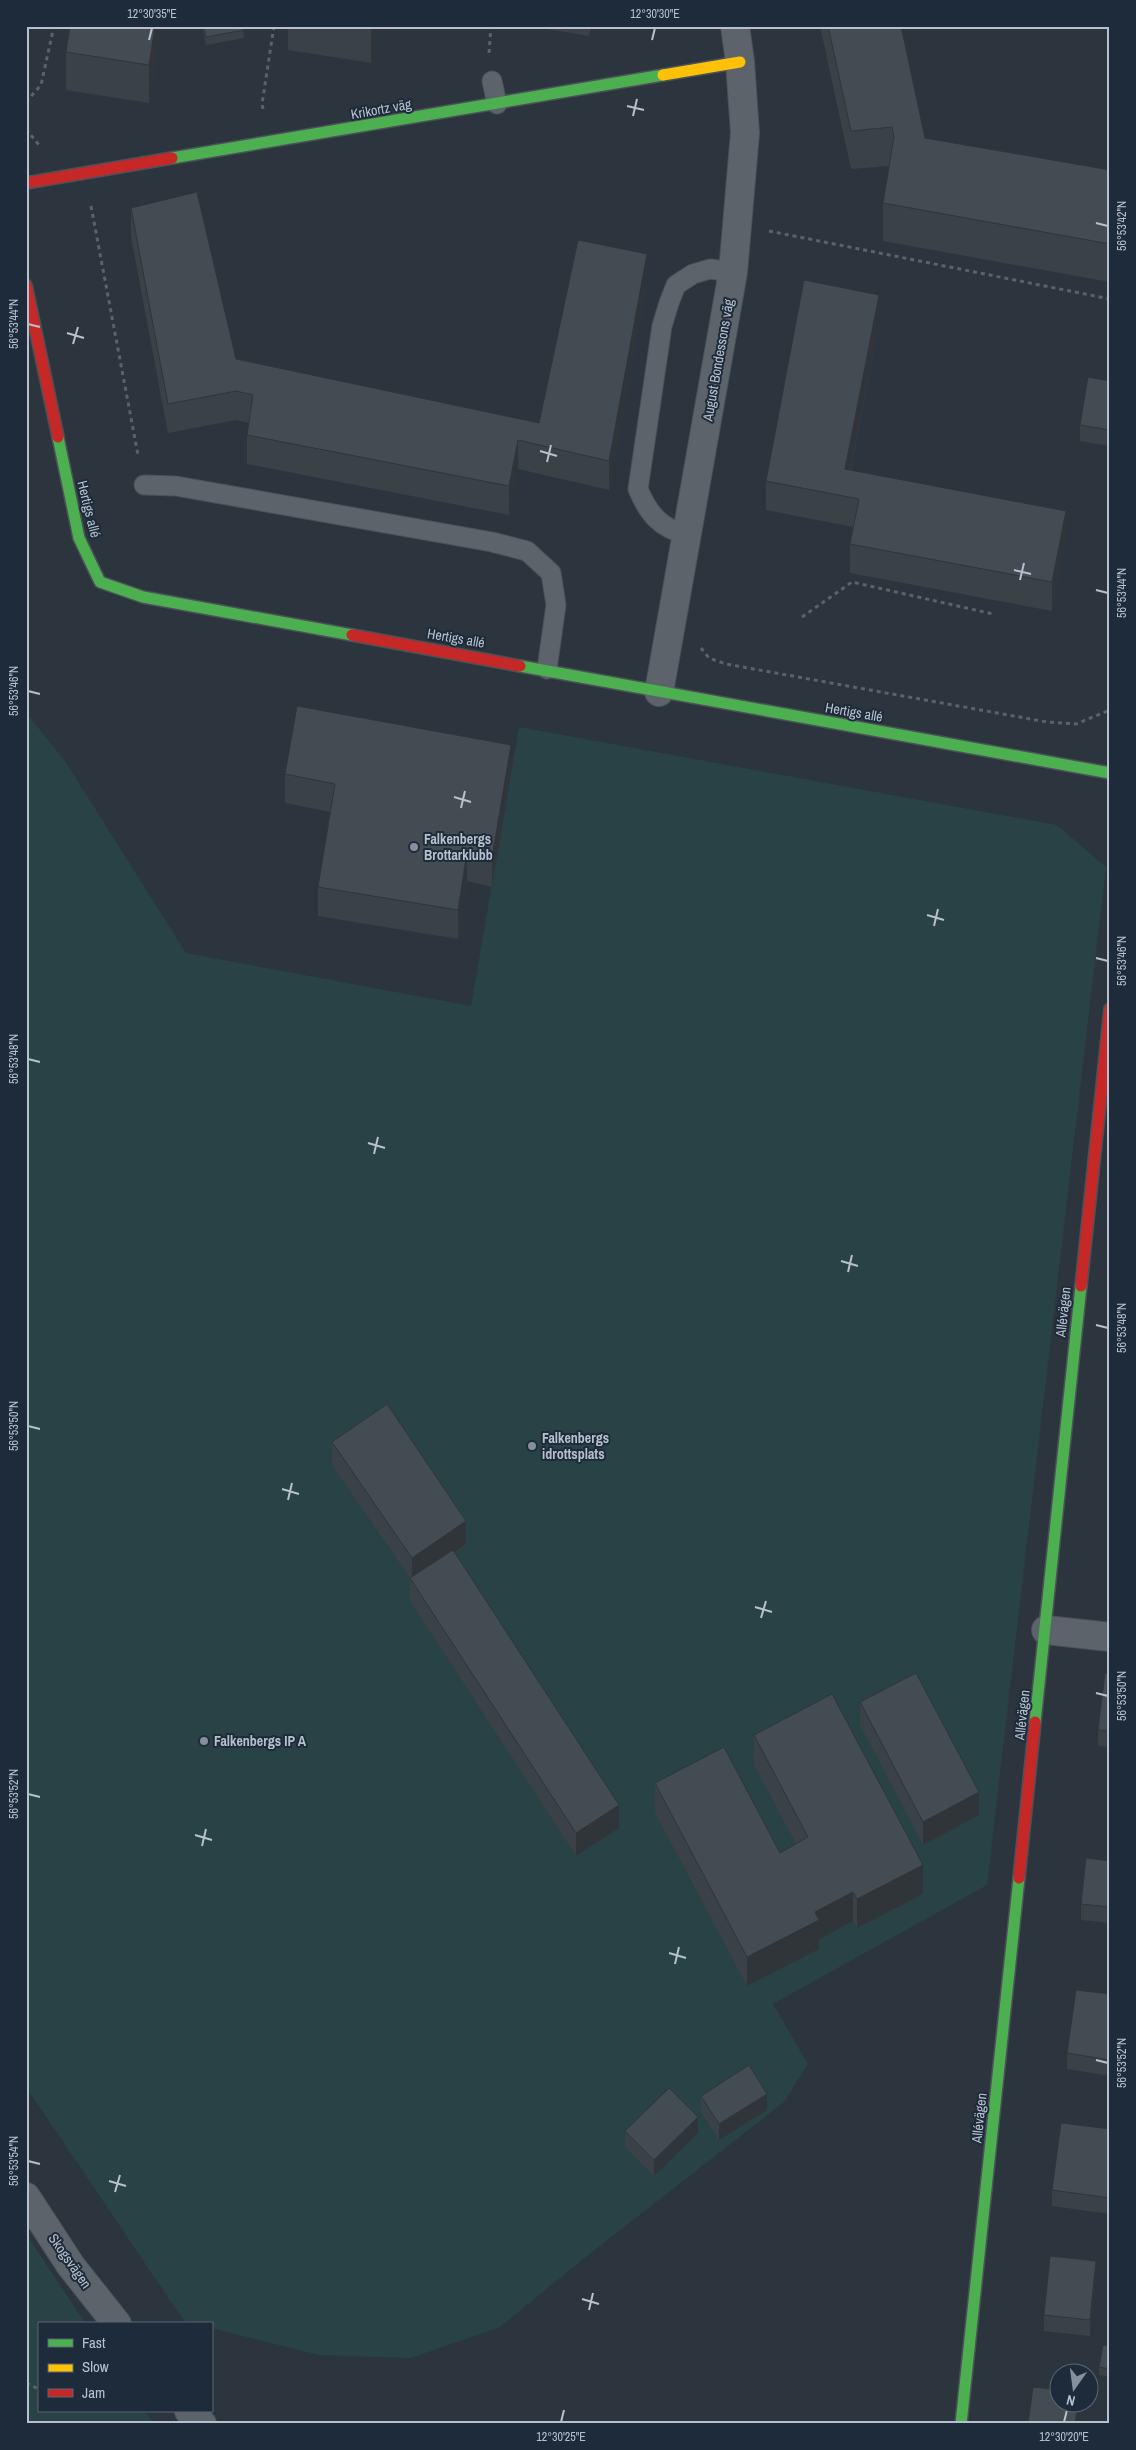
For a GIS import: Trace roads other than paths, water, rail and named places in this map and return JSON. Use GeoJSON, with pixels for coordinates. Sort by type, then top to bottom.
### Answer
{"type":"FeatureCollection","features":[{"type":"Feature","properties":{"kind":"street","name":"August Bondessons väg"},"geometry":{"type":"LineString","coordinates":[[659,692],[733,272],[746,133],[735,26]]}},
{"type":"Feature","properties":{"kind":"street","name":"Krikortz väg"},"geometry":{"type":"LineString","coordinates":[[26,183],[740,62]]}},
{"type":"Feature","properties":{"kind":"street","name":"Hertigs allé"},"geometry":{"type":"LineString","coordinates":[[26,285],[79,538],[100,582],[143,597],[547,669],[659,692],[1110,773]]}},
{"type":"Feature","properties":{"kind":"street","name":"Allévägen"},"geometry":{"type":"LineString","coordinates":[[961,2424],[1110,1009]]}},
{"type":"Feature","properties":{"kind":"street"},"geometry":{"type":"LineString","coordinates":[[1046,1630],[1110,1637]]}},
{"type":"Feature","properties":{"kind":"street","name":"Skogsvägen"},"geometry":{"type":"LineString","coordinates":[[26,2197],[71,2266],[115,2322]]}},
{"type":"Feature","properties":{"kind":"street"},"geometry":{"type":"LineString","coordinates":[[190,2412],[202,2424]]}},
{"type":"Feature","properties":{"kind":"lane"},"geometry":{"type":"LineString","coordinates":[[492,81],[497,104]]}},
{"type":"Feature","properties":{"kind":"lane"},"geometry":{"type":"LineString","coordinates":[[688,534],[672,532],[659,522],[644,505],[638,489],[662,326],[676,285],[693,274],[710,269],[733,272]]}},
{"type":"Feature","properties":{"kind":"lane"},"geometry":{"type":"LineString","coordinates":[[144,485],[185,488],[482,540],[527,551],[551,573],[556,605],[547,669]]}},
{"type":"Feature","properties":{"kind":"place","name":"Falkenbergs Brottarklubb"},"geometry":{"type":"Point","coordinates":[414,847]}},
{"type":"Feature","properties":{"kind":"place","name":"Falkenbergs idrottsplats"},"geometry":{"type":"Point","coordinates":[532,1446]}},
{"type":"Feature","properties":{"kind":"place","name":"Falkenbergs IP A"},"geometry":{"type":"Point","coordinates":[204,1741]}}]}
